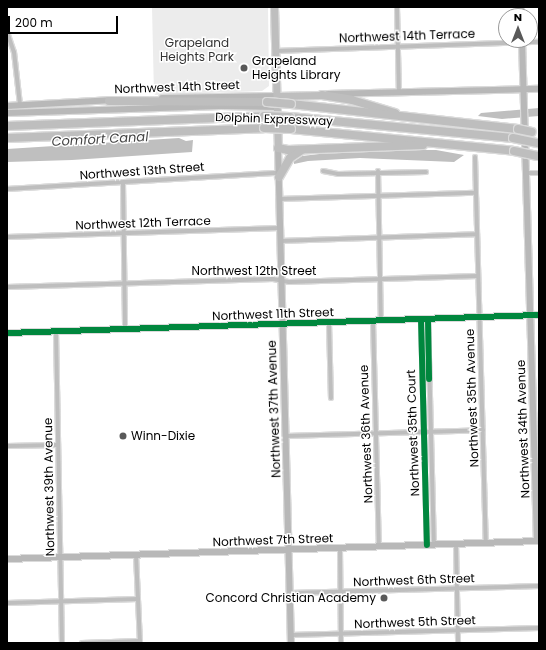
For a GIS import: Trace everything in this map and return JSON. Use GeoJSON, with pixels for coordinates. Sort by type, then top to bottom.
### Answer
{"type":"FeatureCollection","features":[{"type":"Feature","properties":{"kind":"highway"},"geometry":{"type":"LineString","coordinates":[[322,95],[352,100],[403,116]]}},
{"type":"Feature","properties":{"kind":"highway"},"geometry":{"type":"LineString","coordinates":[[109,101],[267,102],[518,129],[536,133]]}},
{"type":"Feature","properties":{"kind":"highway","name":"Dolphin Expressway"},"geometry":{"type":"LineString","coordinates":[[7,126],[264,116],[290,117],[513,138],[538,144]]}},
{"type":"Feature","properties":{"kind":"highway","name":"Dolphin Expressway"},"geometry":{"type":"LineString","coordinates":[[8,138],[264,128],[453,143],[514,151],[538,157]]}},
{"type":"Feature","properties":{"kind":"highway"},"geometry":{"type":"LineString","coordinates":[[278,148],[303,150],[453,143]]}},
{"type":"Feature","properties":{"kind":"highway"},"geometry":{"type":"LineString","coordinates":[[279,175],[290,158],[303,150]]}},
{"type":"Feature","properties":{"kind":"main road","name":"Northwest 37th Avenue"},"geometry":{"type":"LineString","coordinates":[[274,7],[278,148]]}},
{"type":"Feature","properties":{"kind":"main road","name":"Northwest 14th Street"},"geometry":{"type":"LineString","coordinates":[[277,96],[322,95]]}},
{"type":"Feature","properties":{"kind":"street"},"geometry":{"type":"LineString","coordinates":[[397,7],[400,93]]}},
{"type":"Feature","properties":{"kind":"street"},"geometry":{"type":"LineString","coordinates":[[7,32],[14,52],[20,105]]}},
{"type":"Feature","properties":{"kind":"street","name":"Northwest 14th Terrace"},"geometry":{"type":"LineString","coordinates":[[275,51],[498,42]]}},
{"type":"Feature","properties":{"kind":"street"},"geometry":{"type":"LineString","coordinates":[[522,48],[524,89]]}},
{"type":"Feature","properties":{"kind":"street","name":"Northwest 34th Avenue"},"geometry":{"type":"LineString","coordinates":[[524,89],[538,541]]}},
{"type":"Feature","properties":{"kind":"street","name":"Northwest 14th Street"},"geometry":{"type":"LineString","coordinates":[[322,95],[539,89]]}},
{"type":"Feature","properties":{"kind":"street","name":"Northwest 14th Street"},"geometry":{"type":"LineString","coordinates":[[7,106],[109,101],[277,96]]}},
{"type":"Feature","properties":{"kind":"street","name":"Northwest 14th Street"},"geometry":{"type":"LineString","coordinates":[[7,113],[241,106],[277,107]]}},
{"type":"Feature","properties":{"kind":"street","name":"Northwest 37th Avenue"},"geometry":{"type":"LineString","coordinates":[[278,148],[291,643]]}},
{"type":"Feature","properties":{"kind":"street","name":"Northwest 35th Avenue"},"geometry":{"type":"LineString","coordinates":[[475,157],[486,543]]}},
{"type":"Feature","properties":{"kind":"street"},"geometry":{"type":"LineString","coordinates":[[323,171],[338,174],[426,172]]}},
{"type":"Feature","properties":{"kind":"street"},"geometry":{"type":"LineString","coordinates":[[378,172],[382,321]]}},
{"type":"Feature","properties":{"kind":"street"},"geometry":{"type":"LineString","coordinates":[[526,173],[539,173]]}},
{"type":"Feature","properties":{"kind":"street","name":"Northwest 13th Street"},"geometry":{"type":"LineString","coordinates":[[7,189],[279,175]]}},
{"type":"Feature","properties":{"kind":"street"},"geometry":{"type":"LineString","coordinates":[[123,182],[125,330]]}},
{"type":"Feature","properties":{"kind":"street"},"geometry":{"type":"LineString","coordinates":[[280,199],[475,192]]}},
{"type":"Feature","properties":{"kind":"street","name":"Northwest 12th Terrace"},"geometry":{"type":"LineString","coordinates":[[7,237],[280,228]]}},
{"type":"Feature","properties":{"kind":"street"},"geometry":{"type":"LineString","coordinates":[[280,241],[476,234]]}},
{"type":"Feature","properties":{"kind":"street","name":"Northwest 12th Street"},"geometry":{"type":"LineString","coordinates":[[7,286],[282,280],[290,282],[478,276]]}},
{"type":"Feature","properties":{"kind":"street","name":"Northwest 11th Street"},"geometry":{"type":"LineString","coordinates":[[7,333],[539,315]]}},
{"type":"Feature","properties":{"kind":"street","name":"Northwest 35th Court"},"geometry":{"type":"LineString","coordinates":[[421,319],[427,545]]}},
{"type":"Feature","properties":{"kind":"street","name":"Northwest 35th Court"},"geometry":{"type":"LineString","coordinates":[[428,319],[434,545]]}},
{"type":"Feature","properties":{"kind":"street","name":"Northwest 36th Avenue"},"geometry":{"type":"LineString","coordinates":[[373,321],[379,547]]}},
{"type":"Feature","properties":{"kind":"street"},"geometry":{"type":"LineString","coordinates":[[329,323],[331,398]]}},
{"type":"Feature","properties":{"kind":"street","name":"Northwest 39th Avenue"},"geometry":{"type":"LineString","coordinates":[[56,332],[60,602],[62,643]]}},
{"type":"Feature","properties":{"kind":"street"},"geometry":{"type":"LineString","coordinates":[[286,436],[376,432],[483,430]]}},
{"type":"Feature","properties":{"kind":"street"},"geometry":{"type":"LineString","coordinates":[[7,446],[58,444]]}},
{"type":"Feature","properties":{"kind":"street"},"geometry":{"type":"LineString","coordinates":[[426,496],[433,496]]}},
{"type":"Feature","properties":{"kind":"street"},"geometry":{"type":"LineString","coordinates":[[426,517],[433,516]]}},
{"type":"Feature","properties":{"kind":"street","name":"Northwest 7th Street"},"geometry":{"type":"LineString","coordinates":[[7,559],[289,551],[538,541]]}},
{"type":"Feature","properties":{"kind":"street"},"geometry":{"type":"LineString","coordinates":[[456,544],[458,643]]}},
{"type":"Feature","properties":{"kind":"street"},"geometry":{"type":"LineString","coordinates":[[340,549],[341,643]]}},
{"type":"Feature","properties":{"kind":"street"},"geometry":{"type":"LineString","coordinates":[[82,643],[140,642],[136,555]]}},
{"type":"Feature","properties":{"kind":"street","name":"Northwest 6th Street"},"geometry":{"type":"LineString","coordinates":[[290,593],[539,586]]}},
{"type":"Feature","properties":{"kind":"street"},"geometry":{"type":"LineString","coordinates":[[7,603],[138,599]]}},
{"type":"Feature","properties":{"kind":"street","name":"Northwest 5th Street"},"geometry":{"type":"LineString","coordinates":[[291,636],[539,628]]}},
{"type":"Feature","properties":{"kind":"green space","name":"Grapeland Heights Park"},"geometry":{"type":"Polygon","coordinates":[[[152,7],[268,7],[269,86],[262,91],[154,95],[152,7]]]}},
{"type":"Feature","properties":{"kind":"shaded area"},"geometry":{"type":"Polygon","coordinates":[[[539,108],[539,116],[502,119],[478,116],[481,113],[539,108]]]}},
{"type":"Feature","properties":{"kind":"shaded area"},"geometry":{"type":"Polygon","coordinates":[[[179,138],[186,141],[193,140],[192,152],[72,160],[7,162],[7,149],[179,138]]]}},
{"type":"Feature","properties":{"kind":"shaded area"},"geometry":{"type":"Polygon","coordinates":[[[354,150],[436,150],[464,155],[454,162],[360,158],[308,161],[294,164],[294,161],[302,156],[354,150]]]}},
{"type":"Feature","properties":{"kind":"cycle path"},"geometry":{"type":"LineString","coordinates":[[7,333],[539,315]]}},
{"type":"Feature","properties":{"kind":"cycle path"},"geometry":{"type":"LineString","coordinates":[[421,319],[427,545]]}},
{"type":"Feature","properties":{"kind":"cycle path"},"geometry":{"type":"LineString","coordinates":[[428,319],[429,379]]}},
{"type":"Feature","properties":{"kind":"place","name":"Grapeland Heights Library"},"geometry":{"type":"Point","coordinates":[244,68]}},
{"type":"Feature","properties":{"kind":"place","name":"Winn-Dixie"},"geometry":{"type":"Point","coordinates":[123,436]}},
{"type":"Feature","properties":{"kind":"place","name":"Concord Christian Academy"},"geometry":{"type":"Point","coordinates":[384,598]}},
{"type":"Feature","properties":{"kind":"water label","name":"Comfort Canal"},"geometry":{"type":"Point","coordinates":[100,140]}}]}
